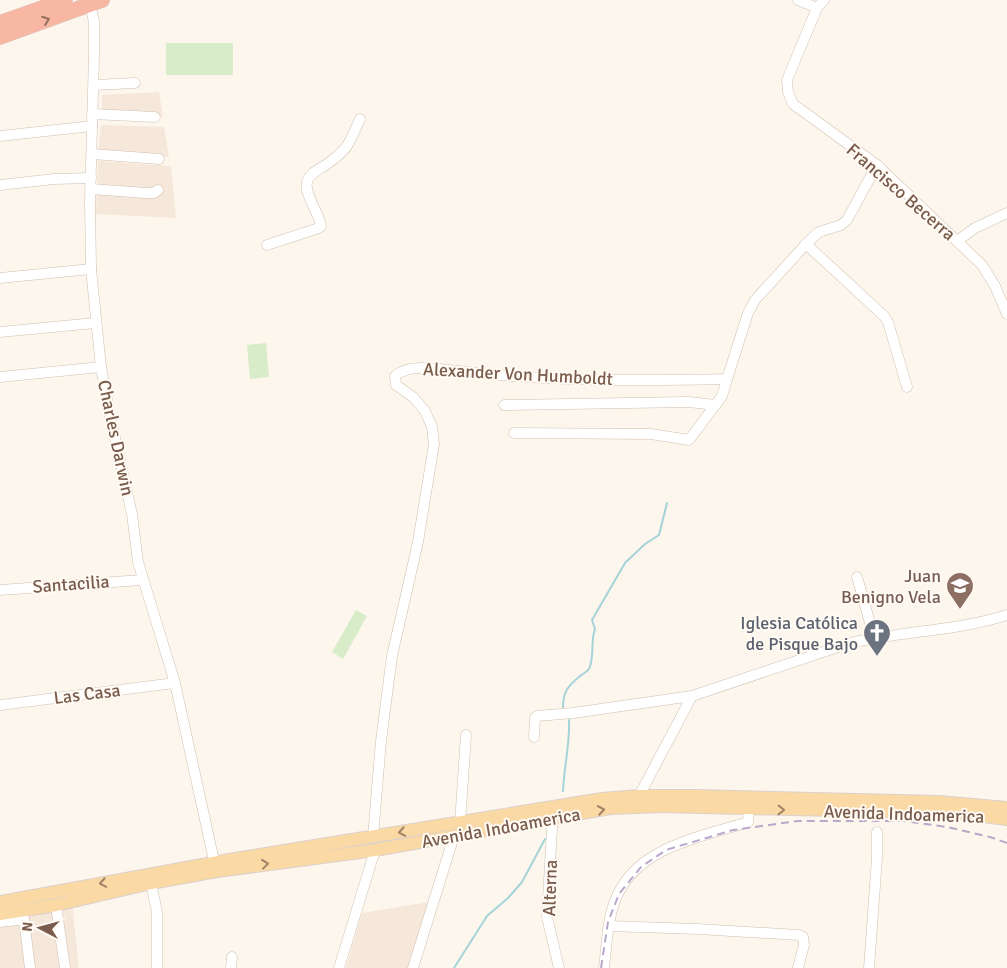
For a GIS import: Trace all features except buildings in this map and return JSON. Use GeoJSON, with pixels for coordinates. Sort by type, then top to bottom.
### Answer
{"type":"FeatureCollection","features":[{"type":"Feature","properties":{"kind":"highway"},"geometry":{"type":"LineString","coordinates":[[3,29],[65,0]]}},
{"type":"Feature","properties":{"kind":"highway"},"geometry":{"type":"LineString","coordinates":[[3,29],[96,2]]}},
{"type":"Feature","properties":{"kind":"main road","name":"Avenida Indoamerica"},"geometry":{"type":"LineString","coordinates":[[0,902],[220,866],[374,844],[454,836],[553,813],[572,802],[939,802],[1007,808]]}},
{"type":"Feature","properties":{"kind":"main road","name":"Avenida Indoamerica"},"geometry":{"type":"LineString","coordinates":[[695,802],[749,809],[962,813],[1007,819]]}},
{"type":"Feature","properties":{"kind":"main road","name":"Avenida Indoamerica"},"geometry":{"type":"LineString","coordinates":[[374,844],[460,823],[553,813]]}},
{"type":"Feature","properties":{"kind":"main road","name":"Avenida Indoamerica"},"geometry":{"type":"LineString","coordinates":[[0,914],[56,904],[220,866]]}},
{"type":"Feature","properties":{"kind":"street"},"geometry":{"type":"LineString","coordinates":[[798,0],[821,4]]}},
{"type":"Feature","properties":{"kind":"street","name":"Charles Darwin"},"geometry":{"type":"LineString","coordinates":[[96,2],[92,114],[91,269],[95,323],[101,367],[132,514],[142,580],[175,683],[220,866]]}},
{"type":"Feature","properties":{"kind":"street","name":"Francisco Becerra"},"geometry":{"type":"LineString","coordinates":[[821,4],[787,80],[788,92],[793,104],[877,166],[982,265],[995,286],[1007,314]]}},
{"type":"Feature","properties":{"kind":"street"},"geometry":{"type":"LineString","coordinates":[[94,85],[135,83]]}},
{"type":"Feature","properties":{"kind":"street"},"geometry":{"type":"LineString","coordinates":[[92,114],[156,118]]}},
{"type":"Feature","properties":{"kind":"street"},"geometry":{"type":"LineString","coordinates":[[267,246],[321,226],[307,189],[307,181],[311,174],[347,148],[360,119]]}},
{"type":"Feature","properties":{"kind":"street"},"geometry":{"type":"LineString","coordinates":[[0,136],[92,126]]}},
{"type":"Feature","properties":{"kind":"street"},"geometry":{"type":"LineString","coordinates":[[92,154],[159,159]]}},
{"type":"Feature","properties":{"kind":"street"},"geometry":{"type":"LineString","coordinates":[[514,433],[651,434],[689,440],[722,396],[750,306],[819,232],[841,225],[847,220],[877,166]]}},
{"type":"Feature","properties":{"kind":"street"},"geometry":{"type":"LineString","coordinates":[[0,184],[91,178]]}},
{"type":"Feature","properties":{"kind":"street"},"geometry":{"type":"LineString","coordinates":[[91,189],[146,193],[154,193],[158,190]]}},
{"type":"Feature","properties":{"kind":"street"},"geometry":{"type":"LineString","coordinates":[[957,241],[975,228],[1007,213]]}},
{"type":"Feature","properties":{"kind":"street"},"geometry":{"type":"LineString","coordinates":[[806,244],[884,316],[888,322],[907,387]]}},
{"type":"Feature","properties":{"kind":"street"},"geometry":{"type":"LineString","coordinates":[[0,278],[91,269]]}},
{"type":"Feature","properties":{"kind":"street"},"geometry":{"type":"LineString","coordinates":[[0,332],[95,323]]}},
{"type":"Feature","properties":{"kind":"street"},"geometry":{"type":"LineString","coordinates":[[0,377],[101,367]]}},
{"type":"Feature","properties":{"kind":"street","name":"Alexander Von Humboldt"},"geometry":{"type":"LineString","coordinates":[[374,844],[381,740],[392,656],[418,542],[434,444],[432,427],[425,411],[413,397],[396,385],[395,376],[405,370],[430,368],[502,376],[727,379]]}},
{"type":"Feature","properties":{"kind":"street"},"geometry":{"type":"LineString","coordinates":[[504,405],[689,402],[716,405]]}},
{"type":"Feature","properties":{"kind":"street"},"geometry":{"type":"LineString","coordinates":[[857,578],[874,638]]}},
{"type":"Feature","properties":{"kind":"street","name":"Santacilia"},"geometry":{"type":"LineString","coordinates":[[0,590],[142,580]]}},
{"type":"Feature","properties":{"kind":"street"},"geometry":{"type":"LineString","coordinates":[[534,737],[535,718],[537,716],[573,713],[692,696],[850,643],[980,622],[1007,615]]}},
{"type":"Feature","properties":{"kind":"street","name":"Las Casa"},"geometry":{"type":"LineString","coordinates":[[0,705],[175,683]]}},
{"type":"Feature","properties":{"kind":"street"},"geometry":{"type":"LineString","coordinates":[[639,801],[692,696]]}},
{"type":"Feature","properties":{"kind":"street"},"geometry":{"type":"LineString","coordinates":[[460,823],[466,735]]}},
{"type":"Feature","properties":{"kind":"street"},"geometry":{"type":"LineString","coordinates":[[604,968],[609,926],[617,896],[639,867],[649,859],[673,846],[748,822],[749,809]]}},
{"type":"Feature","properties":{"kind":"street","name":"Alterna"},"geometry":{"type":"LineString","coordinates":[[553,813],[546,911],[559,968]]}},
{"type":"Feature","properties":{"kind":"street"},"geometry":{"type":"LineString","coordinates":[[869,968],[877,858],[877,832]]}},
{"type":"Feature","properties":{"kind":"street"},"geometry":{"type":"LineString","coordinates":[[413,968],[454,836]]}},
{"type":"Feature","properties":{"kind":"street"},"geometry":{"type":"LineString","coordinates":[[339,968],[374,844]]}},
{"type":"Feature","properties":{"kind":"street"},"geometry":{"type":"LineString","coordinates":[[152,883],[157,912],[157,968]]}},
{"type":"Feature","properties":{"kind":"street"},"geometry":{"type":"LineString","coordinates":[[56,904],[65,968]]}},
{"type":"Feature","properties":{"kind":"street"},"geometry":{"type":"LineString","coordinates":[[0,922],[24,919],[30,968]]}},
{"type":"Feature","properties":{"kind":"street"},"geometry":{"type":"LineString","coordinates":[[609,926],[799,935],[804,941],[804,945],[798,968]]}},
{"type":"Feature","properties":{"kind":"street"},"geometry":{"type":"LineString","coordinates":[[231,968],[232,957]]}},
{"type":"Feature","properties":{"kind":"shaded area"},"geometry":{"type":"Polygon","coordinates":[[[159,92],[163,116],[102,112],[102,95],[159,92]]]}},
{"type":"Feature","properties":{"kind":"shaded area"},"geometry":{"type":"Polygon","coordinates":[[[101,125],[164,127],[169,157],[98,153],[101,125]]]}},
{"type":"Feature","properties":{"kind":"shaded area"},"geometry":{"type":"Polygon","coordinates":[[[98,161],[171,166],[176,218],[96,214],[98,161]]]}},
{"type":"Feature","properties":{"kind":"shaded area"},"geometry":{"type":"Polygon","coordinates":[[[429,902],[408,968],[346,968],[362,913],[429,902]]]}},
{"type":"Feature","properties":{"kind":"shaded area"},"geometry":{"type":"Polygon","coordinates":[[[72,903],[79,968],[0,968],[0,915],[72,903]]]}},
{"type":"Feature","properties":{"kind":"green space"},"geometry":{"type":"Polygon","coordinates":[[[166,43],[233,43],[233,75],[166,75],[166,43]]]}},
{"type":"Feature","properties":{"kind":"green space"},"geometry":{"type":"Polygon","coordinates":[[[266,343],[269,377],[250,379],[247,345],[266,343]]]}},
{"type":"Feature","properties":{"kind":"green space"},"geometry":{"type":"Polygon","coordinates":[[[356,610],[367,616],[343,659],[332,652],[356,610]]]}},
{"type":"Feature","properties":{"kind":"waterway"},"geometry":{"type":"LineString","coordinates":[[563,707],[564,697],[569,686],[588,670],[591,664],[595,629],[592,620],[625,563],[645,544],[659,535],[667,503]]}},
{"type":"Feature","properties":{"kind":"waterway"},"geometry":{"type":"LineString","coordinates":[[563,791],[569,738],[569,720]]}},
{"type":"Feature","properties":{"kind":"waterway"},"geometry":{"type":"LineString","coordinates":[[454,968],[487,916],[508,898],[522,882],[545,839]]}},
{"type":"Feature","properties":{"kind":"railway"},"geometry":{"type":"LineString","coordinates":[[601,968],[608,922],[619,894],[641,867],[666,850],[733,830],[798,821],[904,821],[947,827],[1007,843]]}},
{"type":"Feature","properties":{"kind":"place","name":"Juan Benigno Vela"},"geometry":{"type":"Point","coordinates":[960,610]}},
{"type":"Feature","properties":{"kind":"place","name":"Iglesia Católica de Pisque Bajo"},"geometry":{"type":"Point","coordinates":[877,657]}}]}
